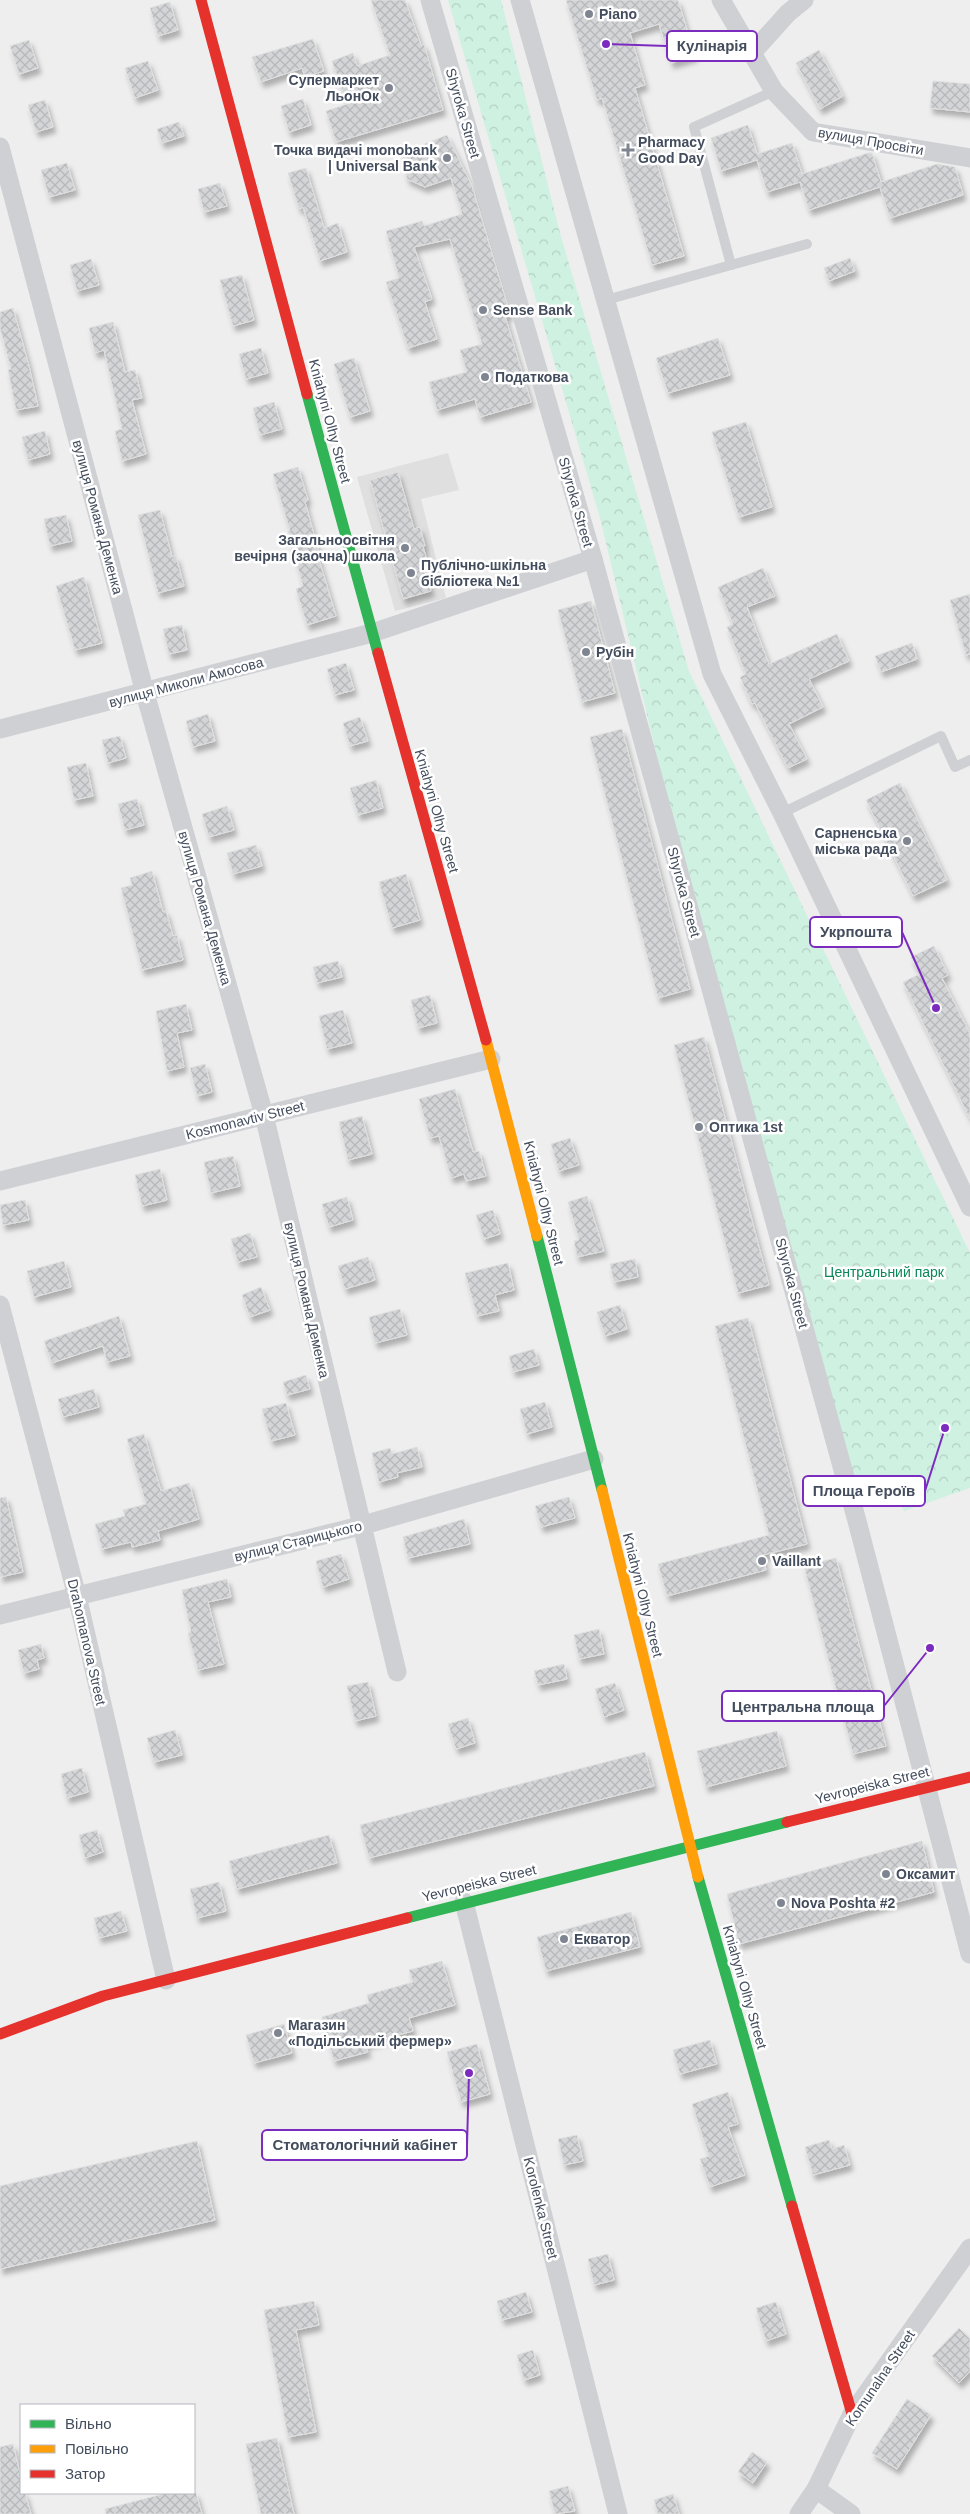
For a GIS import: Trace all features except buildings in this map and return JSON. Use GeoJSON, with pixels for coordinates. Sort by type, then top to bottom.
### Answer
{"type":"FeatureCollection","features":[{"type":"Feature","properties":{"kind":"street","name":"Kniahyni Olhy Street"},"geometry":{"type":"LineString","coordinates":[[201,0],[372,633],[491,1059],[594,1459],[689,1846],[852,2414]]}},
{"type":"Feature","properties":{"kind":"street","name":"Shyroka Street"},"geometry":{"type":"LineString","coordinates":[[430,0],[592,559],[857,1521],[970,1954]]}},
{"type":"Feature","properties":{"kind":"street"},"geometry":{"type":"LineString","coordinates":[[520,0],[712,674],[782,813],[970,1207]]}},
{"type":"Feature","properties":{"kind":"street","name":"вулиця Просвіти"},"geometry":{"type":"LineString","coordinates":[[721,0],[774,91],[813,132],[970,158]]}},
{"type":"Feature","properties":{"kind":"street"},"geometry":{"type":"LineString","coordinates":[[751,54],[788,13],[804,0]]}},
{"type":"Feature","properties":{"kind":"street","name":"вулиця Романа Деменка"},"geometry":{"type":"LineString","coordinates":[[0,147],[145,693],[264,1115],[360,1526],[397,1672]]}},
{"type":"Feature","properties":{"kind":"street","name":"вулиця Миколи Амосова"},"geometry":{"type":"LineString","coordinates":[[0,729],[372,633],[592,559]]}},
{"type":"Feature","properties":{"kind":"street","name":"Kosmonavtiv Street"},"geometry":{"type":"LineString","coordinates":[[0,1181],[491,1059]]}},
{"type":"Feature","properties":{"kind":"street","name":"Drahomanova Street"},"geometry":{"type":"LineString","coordinates":[[0,1305],[77,1596],[166,1980]]}},
{"type":"Feature","properties":{"kind":"street","name":"вулиця Старицького"},"geometry":{"type":"LineString","coordinates":[[0,1615],[360,1526],[594,1459]]}},
{"type":"Feature","properties":{"kind":"street","name":"Yevropeiska Street"},"geometry":{"type":"LineString","coordinates":[[0,2034],[103,1996],[464,1902],[970,1777]]}},
{"type":"Feature","properties":{"kind":"street","name":"Korolenka Street"},"geometry":{"type":"LineString","coordinates":[[464,1902],[618,2514]]}},
{"type":"Feature","properties":{"kind":"street","name":"Komunalna Street"},"geometry":{"type":"LineString","coordinates":[[799,2514],[816,2489],[852,2414],[970,2248]]}},
{"type":"Feature","properties":{"kind":"street"},"geometry":{"type":"LineString","coordinates":[[816,2489],[851,2514]]}},
{"type":"Feature","properties":{"kind":"lane"},"geometry":{"type":"LineString","coordinates":[[731,265],[694,127],[774,91]]}},
{"type":"Feature","properties":{"kind":"lane"},"geometry":{"type":"LineString","coordinates":[[606,300],[807,244]]}},
{"type":"Feature","properties":{"kind":"lane"},"geometry":{"type":"LineString","coordinates":[[782,813],[941,736],[955,767],[970,760]]}},
{"type":"Feature","properties":{"kind":"shaded area","name":"Загальноосвітня вечірня (заочна) школа"},"geometry":{"type":"Polygon","coordinates":[[[448,453],[459,490],[421,499],[446,598],[395,611],[357,477],[448,453]]]}},
{"type":"Feature","properties":{"kind":"green space","name":"Центральний парк"},"geometry":{"type":"Polygon","coordinates":[[[448,0],[501,0],[560,233],[689,671],[970,1253],[970,1488],[904,1511],[892,1488],[858,1504],[660,769],[600,518],[448,0]]]}},
{"type":"Feature","properties":{"kind":"traffic: fast"},"geometry":{"type":"LineString","coordinates":[[307,394],[378,653]]}},
{"type":"Feature","properties":{"kind":"traffic: fast"},"geometry":{"type":"LineString","coordinates":[[537,1236],[602,1490]]}},
{"type":"Feature","properties":{"kind":"traffic: fast"},"geometry":{"type":"LineString","coordinates":[[407,1918],[787,1822]]}},
{"type":"Feature","properties":{"kind":"traffic: fast"},"geometry":{"type":"LineString","coordinates":[[698,1877],[792,2206]]}},
{"type":"Feature","properties":{"kind":"traffic: slow"},"geometry":{"type":"LineString","coordinates":[[486,1040],[537,1236]]}},
{"type":"Feature","properties":{"kind":"traffic: slow"},"geometry":{"type":"LineString","coordinates":[[602,1490],[698,1877]]}},
{"type":"Feature","properties":{"kind":"traffic: jam"},"geometry":{"type":"LineString","coordinates":[[201,0],[307,394]]}},
{"type":"Feature","properties":{"kind":"traffic: jam"},"geometry":{"type":"LineString","coordinates":[[378,653],[486,1040]]}},
{"type":"Feature","properties":{"kind":"traffic: jam"},"geometry":{"type":"LineString","coordinates":[[787,1822],[970,1777]]}},
{"type":"Feature","properties":{"kind":"traffic: jam"},"geometry":{"type":"LineString","coordinates":[[0,2034],[103,1996],[407,1918]]}},
{"type":"Feature","properties":{"kind":"traffic: jam"},"geometry":{"type":"LineString","coordinates":[[792,2206],[852,2414]]}},
{"type":"Feature","properties":{"kind":"place","name":"Piano"},"geometry":{"type":"Point","coordinates":[589,14]}},
{"type":"Feature","properties":{"kind":"place","name":"Кулінарія"},"geometry":{"type":"Point","coordinates":[606,44]}},
{"type":"Feature","properties":{"kind":"place","name":"Супермаркет ЛьонОк"},"geometry":{"type":"Point","coordinates":[389,88]}},
{"type":"Feature","properties":{"kind":"place","name":"Pharmacy Good Day"},"geometry":{"type":"Point","coordinates":[628,150]}},
{"type":"Feature","properties":{"kind":"place","name":"Точка видачі monobank | Universal Bank"},"geometry":{"type":"Point","coordinates":[447,158]}},
{"type":"Feature","properties":{"kind":"place","name":"Sense Bank"},"geometry":{"type":"Point","coordinates":[483,310]}},
{"type":"Feature","properties":{"kind":"place","name":"Податкова"},"geometry":{"type":"Point","coordinates":[485,377]}},
{"type":"Feature","properties":{"kind":"place","name":"Загальноосвітня вечірня (заочна) школа"},"geometry":{"type":"Point","coordinates":[405,548]}},
{"type":"Feature","properties":{"kind":"place","name":"Публічно-шкільна бібліотека №1"},"geometry":{"type":"Point","coordinates":[411,573]}},
{"type":"Feature","properties":{"kind":"place","name":"Рубін"},"geometry":{"type":"Point","coordinates":[586,652]}},
{"type":"Feature","properties":{"kind":"place","name":"Сарненська міська рада"},"geometry":{"type":"Point","coordinates":[907,841]}},
{"type":"Feature","properties":{"kind":"place","name":"Укрпошта"},"geometry":{"type":"Point","coordinates":[936,1008]}},
{"type":"Feature","properties":{"kind":"place","name":"Оптика 1st"},"geometry":{"type":"Point","coordinates":[699,1127]}},
{"type":"Feature","properties":{"kind":"place","name":"Площа Героїв"},"geometry":{"type":"Point","coordinates":[945,1428]}},
{"type":"Feature","properties":{"kind":"place","name":"Vaillant"},"geometry":{"type":"Point","coordinates":[762,1561]}},
{"type":"Feature","properties":{"kind":"place","name":"Центральна площа"},"geometry":{"type":"Point","coordinates":[930,1648]}},
{"type":"Feature","properties":{"kind":"place","name":"Оксамит"},"geometry":{"type":"Point","coordinates":[886,1874]}},
{"type":"Feature","properties":{"kind":"place","name":"Nova Poshta #2"},"geometry":{"type":"Point","coordinates":[781,1903]}},
{"type":"Feature","properties":{"kind":"place","name":"Екватор"},"geometry":{"type":"Point","coordinates":[564,1939]}},
{"type":"Feature","properties":{"kind":"place","name":"Магазин «Подільський фермер»"},"geometry":{"type":"Point","coordinates":[278,2033]}},
{"type":"Feature","properties":{"kind":"place","name":"Стоматологічний кабінет"},"geometry":{"type":"Point","coordinates":[469,2073]}}]}
